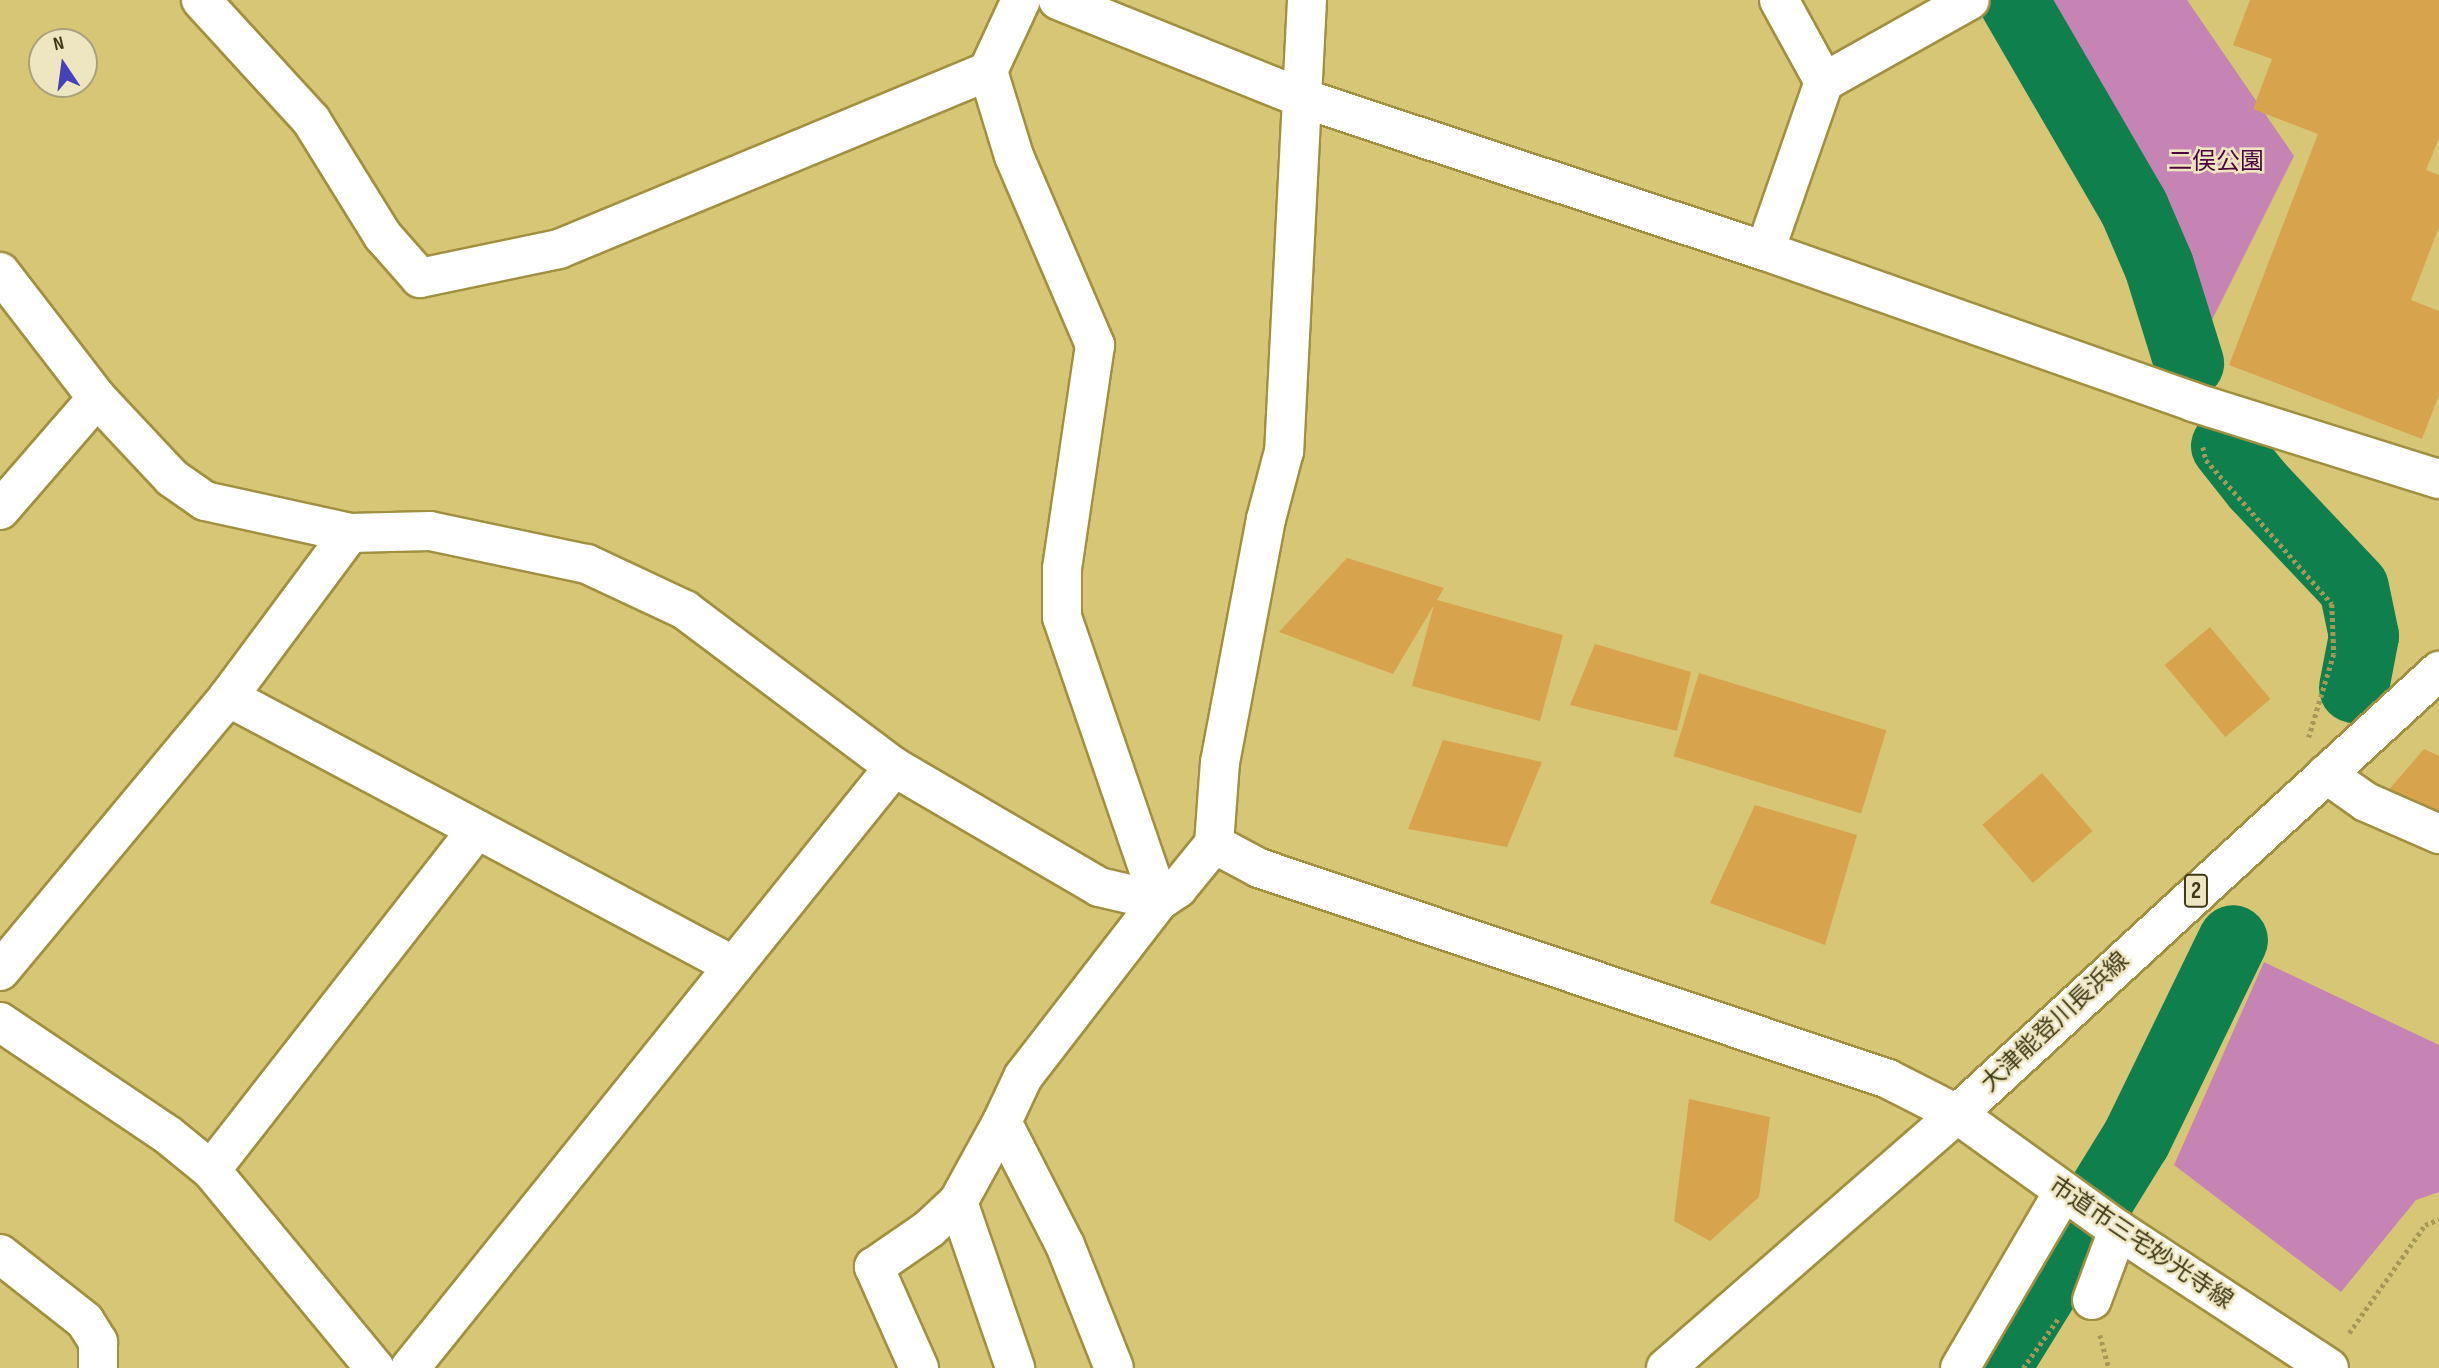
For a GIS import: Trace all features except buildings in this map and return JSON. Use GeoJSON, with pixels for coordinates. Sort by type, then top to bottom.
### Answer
{"type":"FeatureCollection","features":[{"type":"Feature","properties":{"kind":"street"},"geometry":{"type":"LineString","coordinates":[[201,0],[311,120],[383,236],[420,278],[559,249],[988,71]]}},
{"type":"Feature","properties":{"kind":"street"},"geometry":{"type":"LineString","coordinates":[[1021,0],[988,71],[1014,156],[1095,345],[1062,569],[1062,617],[1159,901]]}},
{"type":"Feature","properties":{"kind":"street"},"geometry":{"type":"LineString","coordinates":[[1058,0],[1300,97],[1765,251],[2193,402],[2439,479]]}},
{"type":"Feature","properties":{"kind":"street"},"geometry":{"type":"LineString","coordinates":[[919,1368],[874,1267],[929,1229],[958,1202],[1002,1122],[1023,1077],[1159,901],[1178,888],[1214,844],[1220,762],[1266,519],[1284,451],[1307,0]]}},
{"type":"Feature","properties":{"kind":"street"},"geometry":{"type":"LineString","coordinates":[[1779,0],[1824,82]]}},
{"type":"Feature","properties":{"kind":"street"},"geometry":{"type":"LineString","coordinates":[[1765,251],[1824,82],[1970,0]]}},
{"type":"Feature","properties":{"kind":"street"},"geometry":{"type":"LineString","coordinates":[[0,272],[97,398],[172,478],[205,501],[350,533],[430,531],[587,564],[685,610],[894,767],[1099,887],[1159,901]]}},
{"type":"Feature","properties":{"kind":"street"},"geometry":{"type":"LineString","coordinates":[[0,510],[97,398]]}},
{"type":"Feature","properties":{"kind":"street"},"geometry":{"type":"LineString","coordinates":[[0,971],[228,697],[350,533]]}},
{"type":"Feature","properties":{"kind":"street","name":"大津能登川長浜線"},"geometry":{"type":"LineString","coordinates":[[1666,1368],[1957,1114],[2439,671]]}},
{"type":"Feature","properties":{"kind":"street"},"geometry":{"type":"LineString","coordinates":[[228,697],[734,966]]}},
{"type":"Feature","properties":{"kind":"street"},"geometry":{"type":"LineString","coordinates":[[410,1368],[894,767]]}},
{"type":"Feature","properties":{"kind":"street"},"geometry":{"type":"LineString","coordinates":[[2326,774],[2366,802],[2439,834]]}},
{"type":"Feature","properties":{"kind":"street"},"geometry":{"type":"LineString","coordinates":[[211,1170],[477,830]]}},
{"type":"Feature","properties":{"kind":"street","name":"市道市三宅妙光寺線"},"geometry":{"type":"LineString","coordinates":[[1214,844],[1259,868],[1880,1075],[1957,1114],[2118,1230],[2328,1367]]}},
{"type":"Feature","properties":{"kind":"street"},"geometry":{"type":"LineString","coordinates":[[2,1030],[168,1135],[211,1170],[375,1368]]}},
{"type":"Feature","properties":{"kind":"street"},"geometry":{"type":"LineString","coordinates":[[1002,1122],[1065,1245],[1112,1368]]}},
{"type":"Feature","properties":{"kind":"street"},"geometry":{"type":"LineString","coordinates":[[1960,1368],[2064,1191]]}},
{"type":"Feature","properties":{"kind":"street"},"geometry":{"type":"LineString","coordinates":[[958,1202],[1015,1368]]}},
{"type":"Feature","properties":{"kind":"street"},"geometry":{"type":"LineString","coordinates":[[2092,1300],[2118,1230]]}},
{"type":"Feature","properties":{"kind":"street"},"geometry":{"type":"LineString","coordinates":[[0,1254],[85,1321],[98,1342],[98,1368]]}},
{"type":"Feature","properties":{"kind":"path"},"geometry":{"type":"LineString","coordinates":[[2193,402],[2206,460],[2332,604],[2334,654],[2308,740]]}},
{"type":"Feature","properties":{"kind":"path"},"geometry":{"type":"LineString","coordinates":[[2328,1367],[2425,1225],[2439,1219]]}},
{"type":"Feature","properties":{"kind":"path"},"geometry":{"type":"LineString","coordinates":[[2023,1368],[2062,1314],[2092,1300]]}},
{"type":"Feature","properties":{"kind":"green space","name":"二俣公園"},"geometry":{"type":"Polygon","coordinates":[[[2053,0],[2187,0],[2294,156],[2212,320],[2136,149],[2053,0]]]}},
{"type":"Feature","properties":{"kind":"green space"},"geometry":{"type":"Polygon","coordinates":[[[2264,962],[2439,1045],[2439,1192],[2416,1200],[2341,1292],[2174,1165],[2264,962]]]}},
{"type":"Feature","properties":{"kind":"waterway"},"geometry":{"type":"LineString","coordinates":[[2013,0],[2134,208],[2159,266],[2189,363]]}},
{"type":"Feature","properties":{"kind":"waterway"},"geometry":{"type":"LineString","coordinates":[[2226,446],[2257,485],[2354,588],[2364,636],[2354,688]]}},
{"type":"Feature","properties":{"kind":"waterway"},"geometry":{"type":"LineString","coordinates":[[1995,1368],[2136,1140],[2233,940]]}}]}
